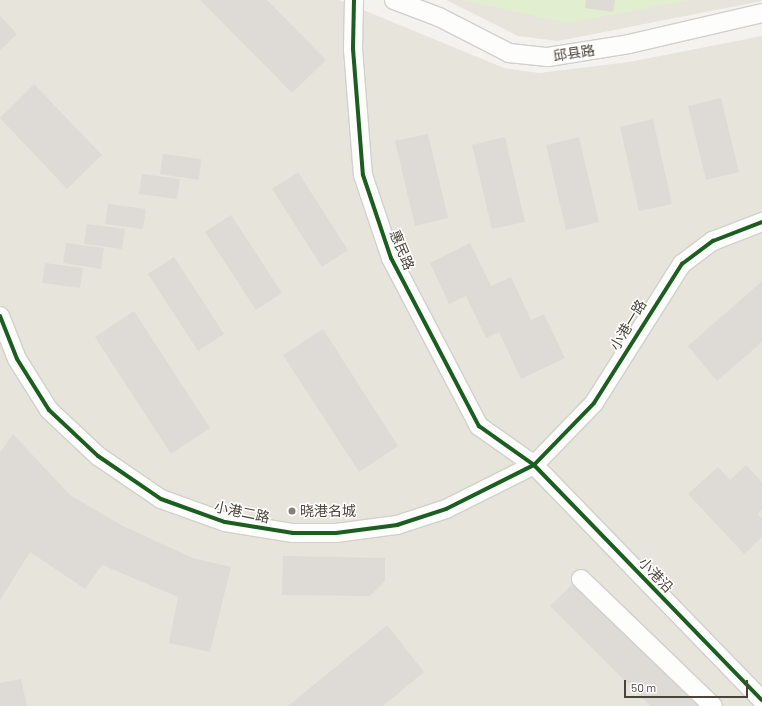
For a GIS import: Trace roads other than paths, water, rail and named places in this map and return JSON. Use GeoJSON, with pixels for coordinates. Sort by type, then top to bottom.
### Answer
{"type":"FeatureCollection","features":[{"type":"Feature","properties":{"kind":"street","name":"惠民路"},"geometry":{"type":"LineString","coordinates":[[354,0],[353,49],[363,175],[391,258],[480,426],[534,465]]}},
{"type":"Feature","properties":{"kind":"street","name":"邱县路"},"geometry":{"type":"LineString","coordinates":[[394,0],[439,17],[509,53],[548,57],[629,44],[762,13]]}},
{"type":"Feature","properties":{"kind":"street","name":"小港一路"},"geometry":{"type":"LineString","coordinates":[[534,465],[594,403],[682,264],[713,241],[762,222]]}},
{"type":"Feature","properties":{"kind":"street","name":"小港二路"},"geometry":{"type":"LineString","coordinates":[[0,316],[17,359],[49,410],[98,456],[161,499],[225,522],[293,533],[336,533],[398,524],[446,509],[534,465]]}},
{"type":"Feature","properties":{"kind":"street","name":"小港沿"},"geometry":{"type":"LineString","coordinates":[[534,465],[756,701]]}},
{"type":"Feature","properties":{"kind":"street"},"geometry":{"type":"LineString","coordinates":[[581,579],[713,706]]}},
{"type":"Feature","properties":{"kind":"place","name":"晓港名城"},"geometry":{"type":"Point","coordinates":[292,511]}}]}
